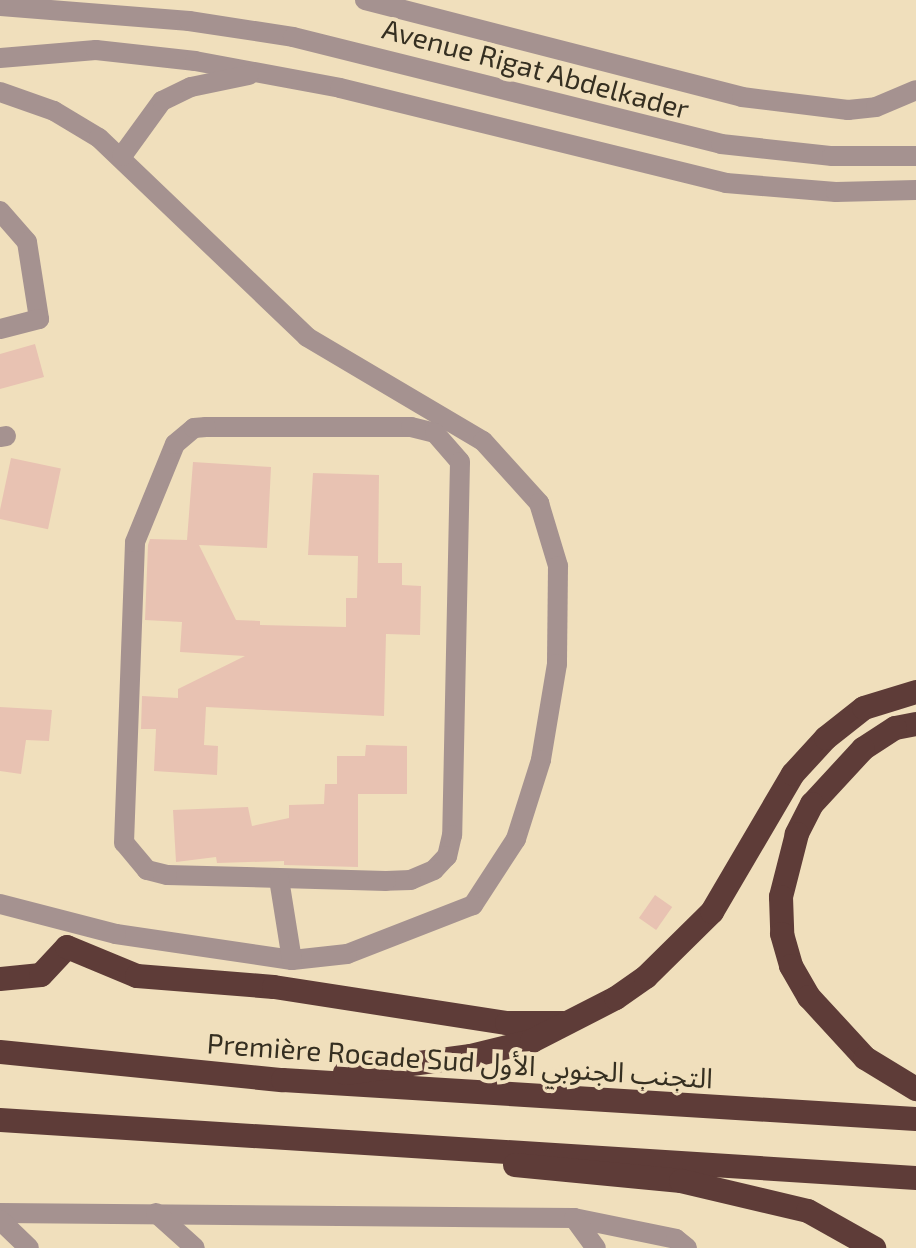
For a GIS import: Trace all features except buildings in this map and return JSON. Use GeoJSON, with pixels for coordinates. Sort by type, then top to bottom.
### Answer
{"type":"FeatureCollection","features":[{"type":"Feature","properties":{"kind":"highway"},"geometry":{"type":"LineString","coordinates":[[283,1080],[471,1056],[532,1041],[574,1023],[646,977],[712,912],[793,774],[826,738],[864,708],[916,692]]}},
{"type":"Feature","properties":{"kind":"highway"},"geometry":{"type":"LineString","coordinates":[[916,724],[895,728],[863,749],[812,804],[797,834],[781,897],[782,934],[791,966],[809,997],[865,1058],[916,1089]]}},
{"type":"Feature","properties":{"kind":"highway"},"geometry":{"type":"LineString","coordinates":[[0,979],[41,975],[70,936],[137,976],[274,987],[507,1023],[574,1023]]}},
{"type":"Feature","properties":{"kind":"highway","name":"Première Rocade Sud التجنب الجنوبي الأول"},"geometry":{"type":"LineString","coordinates":[[0,1052],[283,1080],[916,1119]]}},
{"type":"Feature","properties":{"kind":"highway"},"geometry":{"type":"LineString","coordinates":[[0,1120],[270,1140],[681,1181],[808,1211],[874,1248]]}},
{"type":"Feature","properties":{"kind":"highway"},"geometry":{"type":"LineString","coordinates":[[270,1140],[557,1151],[916,1178]]}},
{"type":"Feature","properties":{"kind":"street"},"geometry":{"type":"LineString","coordinates":[[365,0],[742,97],[848,110],[876,107],[916,90]]}},
{"type":"Feature","properties":{"kind":"street","name":"Avenue Rigat Abdelkader"},"geometry":{"type":"LineString","coordinates":[[0,6],[189,21],[293,37],[721,144],[832,156],[916,156]]}},
{"type":"Feature","properties":{"kind":"street"},"geometry":{"type":"LineString","coordinates":[[0,58],[96,50],[262,72],[726,183],[836,192],[916,190]]}},
{"type":"Feature","properties":{"kind":"street"},"geometry":{"type":"LineString","coordinates":[[122,156],[150,112],[176,93],[262,72]]}},
{"type":"Feature","properties":{"kind":"street"},"geometry":{"type":"LineString","coordinates":[[0,92],[75,122],[122,156],[307,337],[483,441],[539,503],[558,566],[557,664],[541,760],[516,839],[473,905],[347,954],[292,960],[70,936],[0,904]]}},
{"type":"Feature","properties":{"kind":"street"},"geometry":{"type":"LineString","coordinates":[[0,211],[7,229],[27,242],[39,319],[0,329]]}},
{"type":"Feature","properties":{"kind":"street"},"geometry":{"type":"LineString","coordinates":[[411,427],[435,433],[455,454],[462,484],[452,835],[447,856],[434,870],[411,880],[279,879],[167,875],[147,870],[124,843],[135,542],[169,456],[194,428],[411,427]]}},
{"type":"Feature","properties":{"kind":"street"},"geometry":{"type":"LineString","coordinates":[[279,879],[292,960]]}},
{"type":"Feature","properties":{"kind":"street"},"geometry":{"type":"LineString","coordinates":[[0,1213],[574,1218],[676,1239],[687,1248]]}},
{"type":"Feature","properties":{"kind":"street"},"geometry":{"type":"LineString","coordinates":[[156,1213],[182,1243]]}},
{"type":"Feature","properties":{"kind":"street"},"geometry":{"type":"LineString","coordinates":[[574,1218],[596,1248]]}},
{"type":"Feature","properties":{"kind":"street"},"geometry":{"type":"LineString","coordinates":[[0,1220],[29,1248]]}}]}
